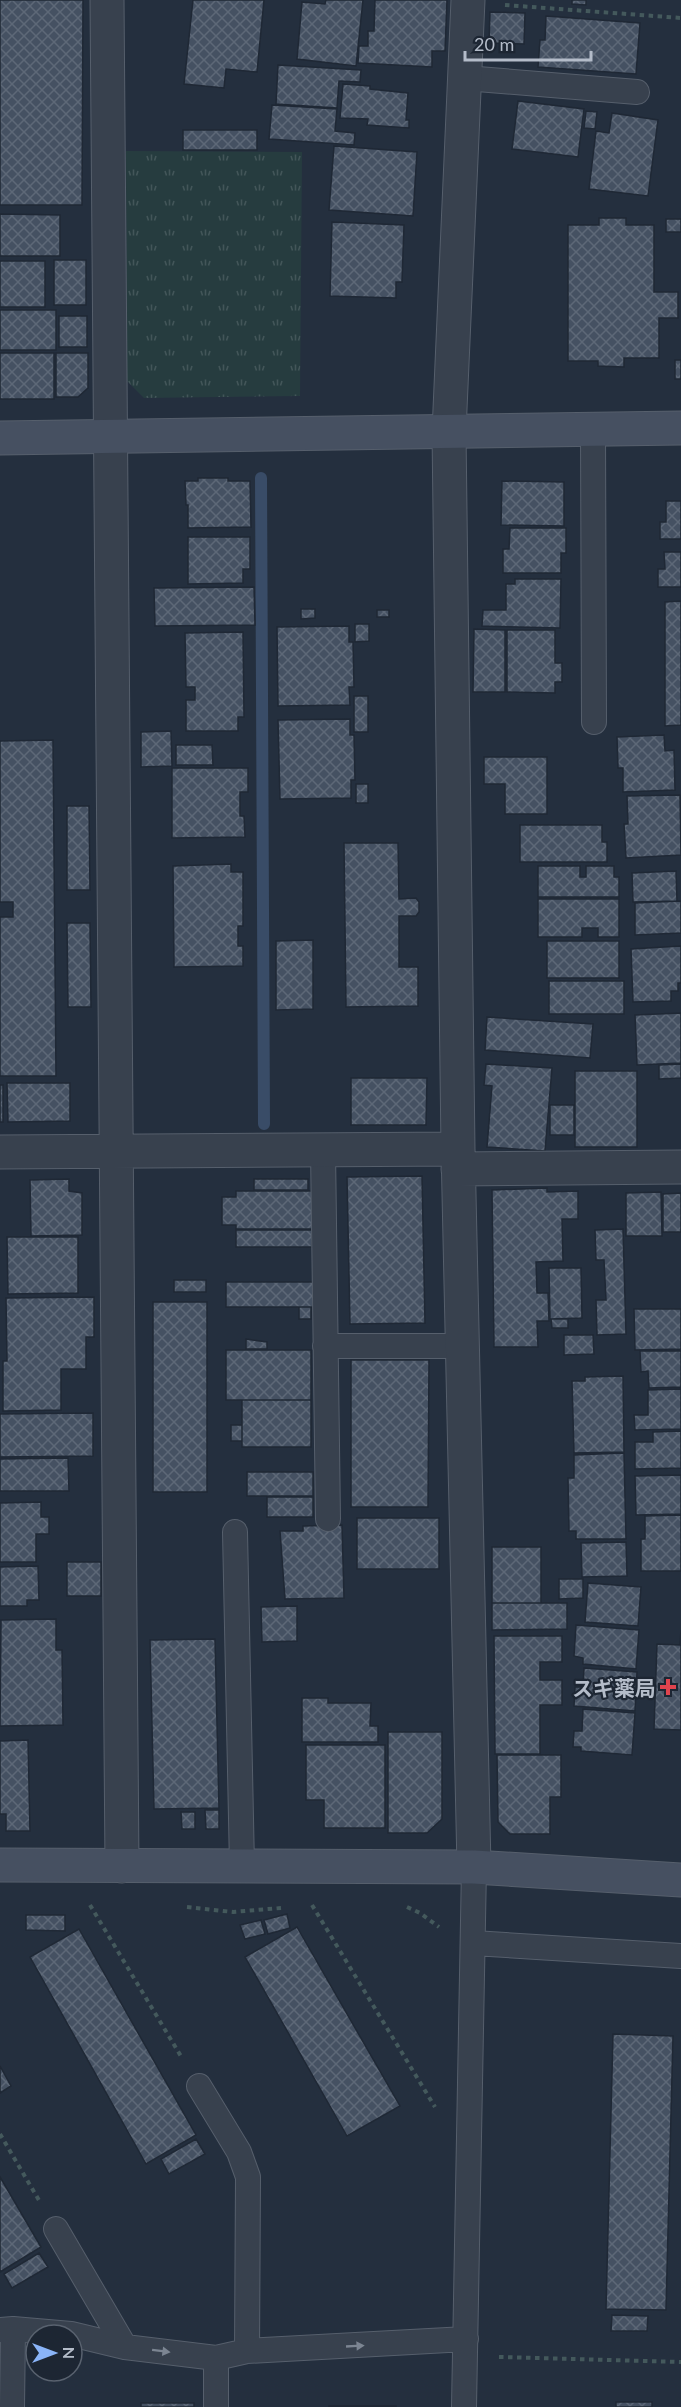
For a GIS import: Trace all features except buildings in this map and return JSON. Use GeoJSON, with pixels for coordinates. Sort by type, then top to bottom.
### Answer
{"type":"FeatureCollection","features":[{"type":"Feature","properties":{"kind":"street"},"geometry":{"type":"LineString","coordinates":[[107,0],[122,1866]]}},
{"type":"Feature","properties":{"kind":"street"},"geometry":{"type":"LineString","coordinates":[[468,1],[449,432],[458,1159],[474,1867]]}},
{"type":"Feature","properties":{"kind":"street"},"geometry":{"type":"LineString","coordinates":[[0,438],[681,428]]}},
{"type":"Feature","properties":{"kind":"street"},"geometry":{"type":"LineString","coordinates":[[0,1152],[323,1150],[458,1159],[681,1167]]}},
{"type":"Feature","properties":{"kind":"street"},"geometry":{"type":"LineString","coordinates":[[0,1865],[474,1867],[681,1880]]}},
{"type":"Feature","properties":{"kind":"lane"},"geometry":{"type":"LineString","coordinates":[[465,78],[637,92]]}},
{"type":"Feature","properties":{"kind":"lane"},"geometry":{"type":"LineString","coordinates":[[592,429],[594,722]]}},
{"type":"Feature","properties":{"kind":"lane"},"geometry":{"type":"LineString","coordinates":[[323,1150],[328,1519]]}},
{"type":"Feature","properties":{"kind":"lane"},"geometry":{"type":"LineString","coordinates":[[326,1346],[462,1346]]}},
{"type":"Feature","properties":{"kind":"lane"},"geometry":{"type":"LineString","coordinates":[[235,1532],[243,1866]]}},
{"type":"Feature","properties":{"kind":"lane"},"geometry":{"type":"LineString","coordinates":[[464,2407],[474,1867]]}},
{"type":"Feature","properties":{"kind":"lane"},"geometry":{"type":"LineString","coordinates":[[473,1943],[681,1956]]}},
{"type":"Feature","properties":{"kind":"lane"},"geometry":{"type":"LineString","coordinates":[[199,2086],[239,2152],[248,2177],[247,2351]]}},
{"type":"Feature","properties":{"kind":"lane"},"geometry":{"type":"LineString","coordinates":[[56,2229],[125,2347]]}},
{"type":"Feature","properties":{"kind":"lane"},"geometry":{"type":"LineString","coordinates":[[12,2407],[7,2330],[71,2334],[125,2347],[216,2358],[247,2351],[466,2347]]}},
{"type":"Feature","properties":{"kind":"lane"},"geometry":{"type":"LineString","coordinates":[[216,2358],[216,2407]]}},
{"type":"Feature","properties":{"kind":"path"},"geometry":{"type":"LineString","coordinates":[[468,1],[681,18]]}},
{"type":"Feature","properties":{"kind":"path"},"geometry":{"type":"LineString","coordinates":[[399,1903],[420,1913],[439,1927],[439,1938]]}},
{"type":"Feature","properties":{"kind":"path"},"geometry":{"type":"LineString","coordinates":[[79,1904],[100,1904]]}},
{"type":"Feature","properties":{"kind":"path"},"geometry":{"type":"LineString","coordinates":[[90,1904],[199,2086]]}},
{"type":"Feature","properties":{"kind":"path"},"geometry":{"type":"LineString","coordinates":[[312,1905],[438,2112],[438,2101]]}},
{"type":"Feature","properties":{"kind":"path"},"geometry":{"type":"LineString","coordinates":[[301,1906],[323,1905]]}},
{"type":"Feature","properties":{"kind":"path"},"geometry":{"type":"LineString","coordinates":[[175,1906],[233,1912],[290,1907]]}},
{"type":"Feature","properties":{"kind":"path"},"geometry":{"type":"LineString","coordinates":[[0,2134],[56,2229]]}},
{"type":"Feature","properties":{"kind":"path"},"geometry":{"type":"LineString","coordinates":[[466,2347],[681,2362]]}},
{"type":"Feature","properties":{"kind":"green space"},"geometry":{"type":"Polygon","coordinates":[[[126,151],[302,152],[300,396],[144,398],[127,381],[126,151]]]}},
{"type":"Feature","properties":{"kind":"waterway"},"geometry":{"type":"LineString","coordinates":[[261,478],[264,1124]]}},
{"type":"Feature","properties":{"kind":"place","name":"スギ薬局"},"geometry":{"type":"Point","coordinates":[668,1687]}}]}
